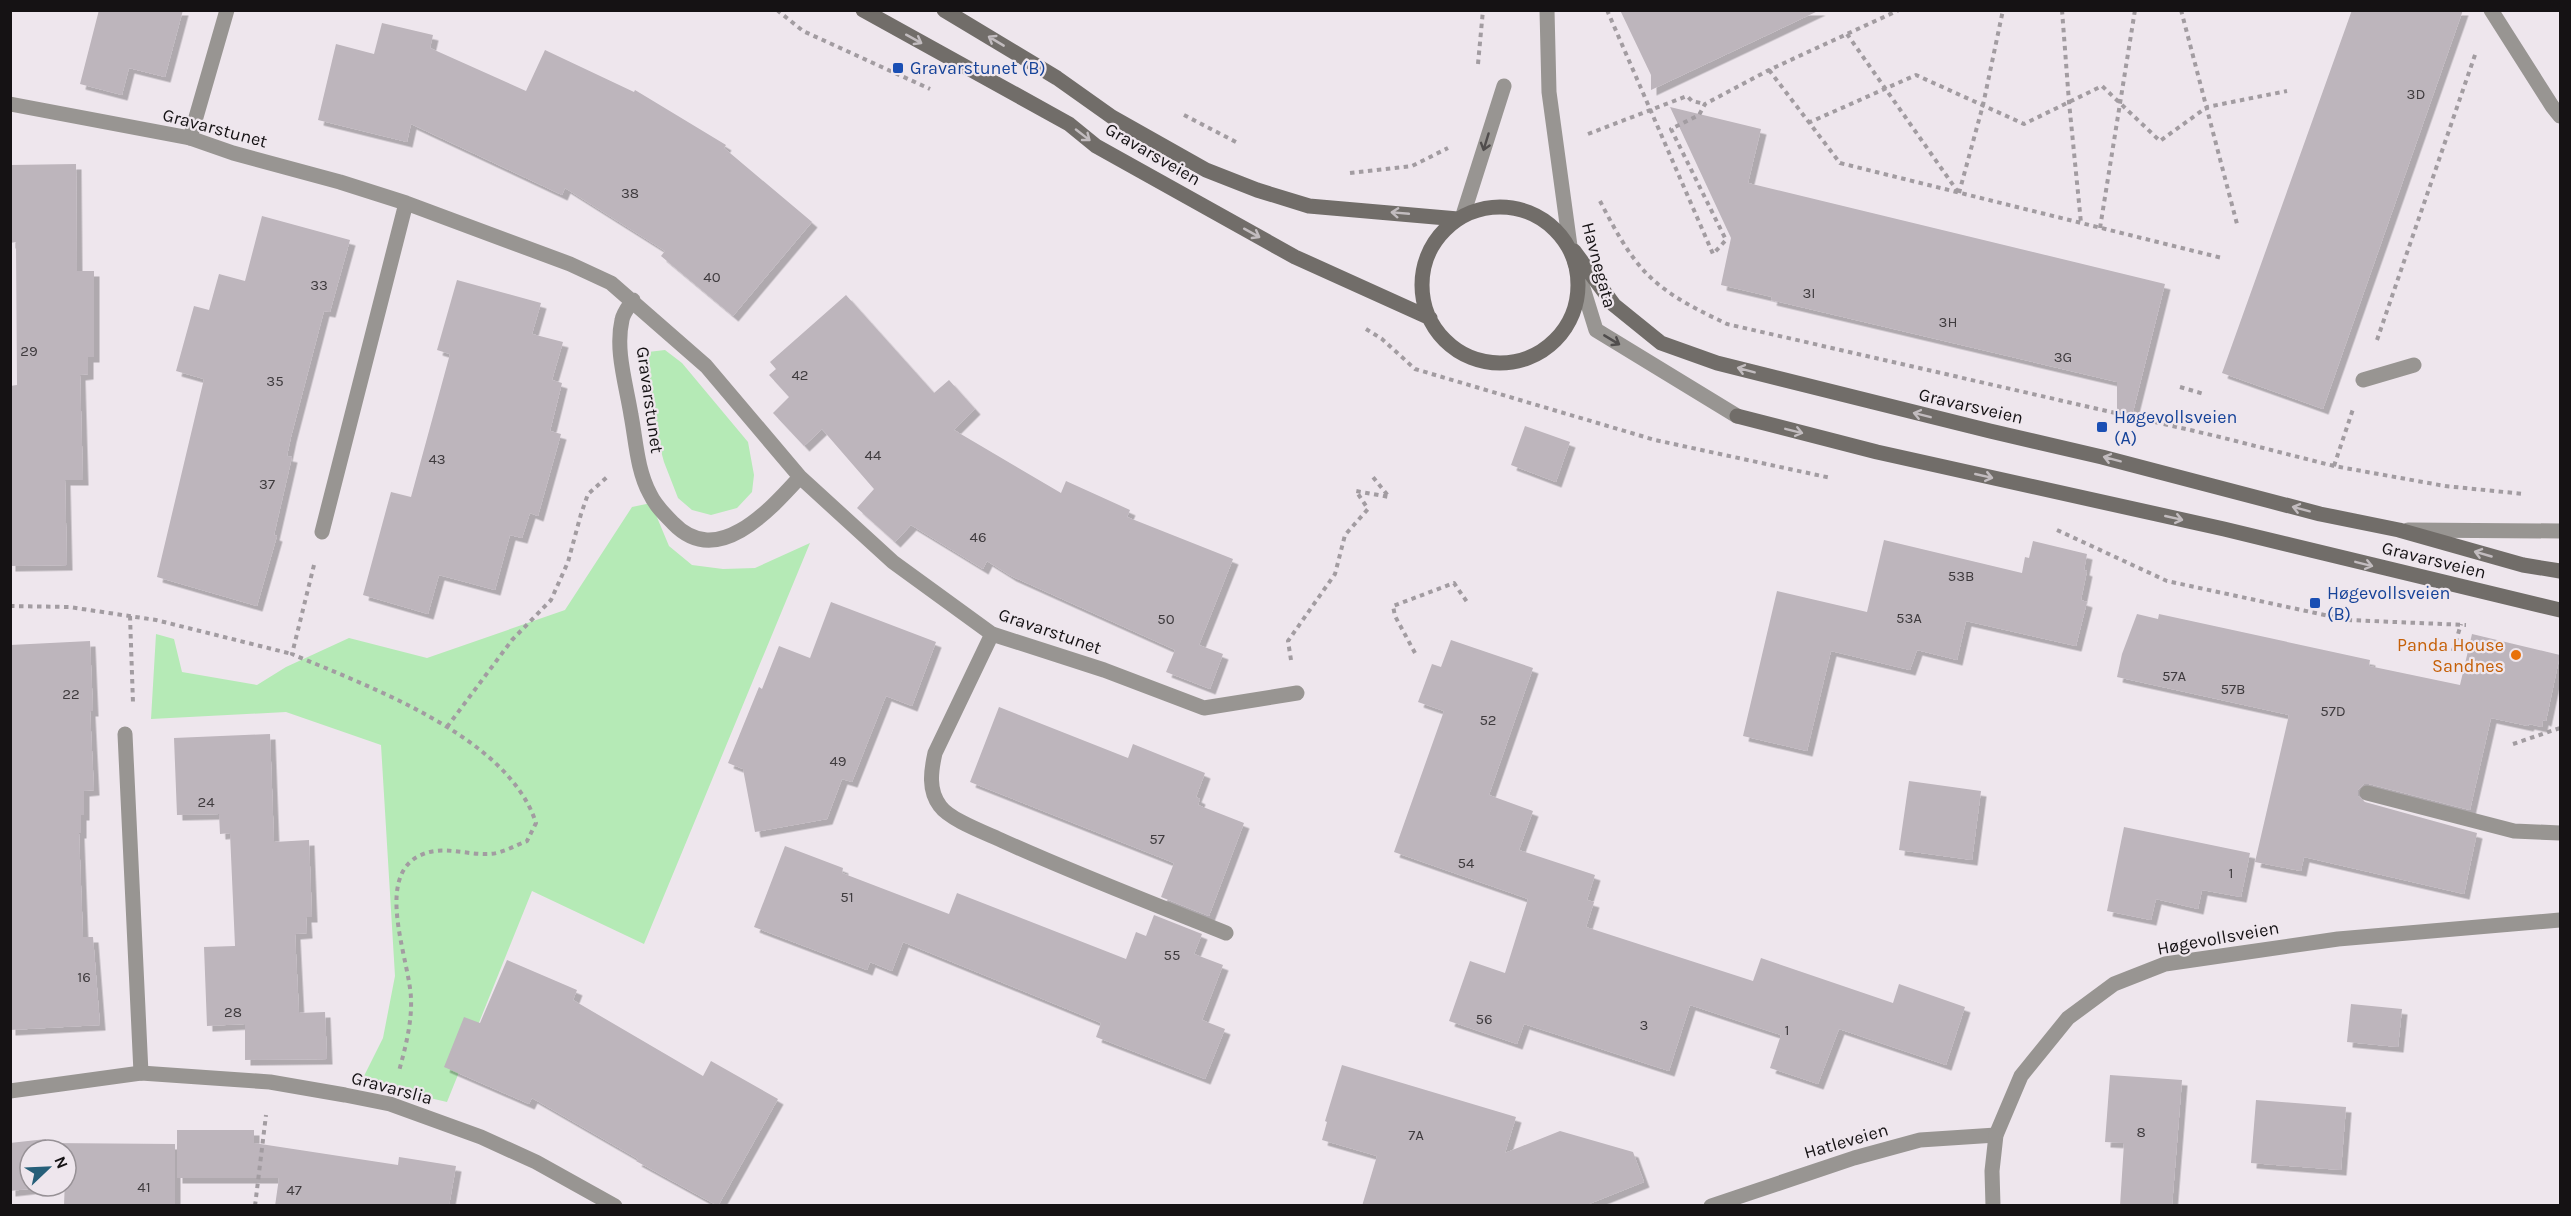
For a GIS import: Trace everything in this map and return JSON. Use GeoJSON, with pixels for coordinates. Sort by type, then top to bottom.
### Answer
{"type":"FeatureCollection","features":[{"type":"Feature","properties":{"kind":"main road","name":"Gravarsveien"},"geometry":{"type":"LineString","coordinates":[[863,10],[1069,124],[1096,146],[1295,257],[1430,318]]}},
{"type":"Feature","properties":{"kind":"main road","name":"Gravarsveien"},"geometry":{"type":"LineString","coordinates":[[944,10],[1057,78],[1112,117],[1206,170],[1257,190],[1309,206],[1461,217]]}},
{"type":"Feature","properties":{"kind":"main road"},"geometry":{"type":"LineString","coordinates":[[1510,206],[1535,213],[1555,226],[1580,298],[1573,321],[1558,340],[1540,354],[1518,363],[1491,364],[1466,356],[1445,340],[1430,318],[1424,297],[1423,274],[1429,252],[1442,233],[1461,217],[1486,207],[1510,206]]}},
{"type":"Feature","properties":{"kind":"main road","name":"Gravarsveien"},"geometry":{"type":"LineString","coordinates":[[1574,251],[1614,305],[1661,343],[1717,363],[2102,457],[2320,514],[2399,530],[2523,565],[2560,571]]}},
{"type":"Feature","properties":{"kind":"main road","name":"Gravarsveien"},"geometry":{"type":"LineString","coordinates":[[1737,416],[1877,452],[2224,529],[2560,610]]}},
{"type":"Feature","properties":{"kind":"street"},"geometry":{"type":"LineString","coordinates":[[190,138],[227,10]]}},
{"type":"Feature","properties":{"kind":"street","name":"Havnegata"},"geometry":{"type":"LineString","coordinates":[[1547,10],[1549,92],[1570,246],[1574,251],[1596,330],[1737,416]]}},
{"type":"Feature","properties":{"kind":"street"},"geometry":{"type":"LineString","coordinates":[[2491,10],[2560,116]]}},
{"type":"Feature","properties":{"kind":"street"},"geometry":{"type":"LineString","coordinates":[[1461,217],[1504,86]]}},
{"type":"Feature","properties":{"kind":"street","name":"Gravarstunet"},"geometry":{"type":"LineString","coordinates":[[10,104],[190,138],[233,153],[340,182],[570,264],[611,283],[633,300],[706,366],[800,477],[893,562],[992,634],[1104,670],[1204,708],[1297,693]]}},
{"type":"Feature","properties":{"kind":"street"},"geometry":{"type":"LineString","coordinates":[[322,532],[406,204]]}},
{"type":"Feature","properties":{"kind":"street","name":"Gravarstunet"},"geometry":{"type":"LineString","coordinates":[[633,300],[622,318],[621,357],[638,461],[650,494],[666,516],[692,538],[714,540],[732,535],[767,512],[800,477]]}},
{"type":"Feature","properties":{"kind":"street"},"geometry":{"type":"LineString","coordinates":[[2363,380],[2414,365]]}},
{"type":"Feature","properties":{"kind":"street","name":"Gravarsveien"},"geometry":{"type":"LineString","coordinates":[[2399,530],[2560,531]]}},
{"type":"Feature","properties":{"kind":"street"},"geometry":{"type":"LineString","coordinates":[[992,634],[935,753],[931,771],[931,786],[939,805],[947,812],[1001,840],[1226,933]]}},
{"type":"Feature","properties":{"kind":"street"},"geometry":{"type":"LineString","coordinates":[[125,734],[141,1073]]}},
{"type":"Feature","properties":{"kind":"street"},"geometry":{"type":"LineString","coordinates":[[2367,793],[2514,831],[2560,833]]}},
{"type":"Feature","properties":{"kind":"street","name":"Høgevollsveien"},"geometry":{"type":"LineString","coordinates":[[1993,1206],[1992,1171],[1996,1135],[2021,1076],[2068,1018],[2114,984],[2165,964],[2338,939],[2560,920]]}},
{"type":"Feature","properties":{"kind":"street","name":"Gravarslia"},"geometry":{"type":"LineString","coordinates":[[10,1091],[141,1073],[270,1082],[390,1104],[482,1137],[536,1162],[615,1206]]}},
{"type":"Feature","properties":{"kind":"street","name":"Hatleveien"},"geometry":{"type":"LineString","coordinates":[[1711,1206],[1854,1158],[1920,1140],[1996,1135]]}},
{"type":"Feature","properties":{"kind":"path"},"geometry":{"type":"LineString","coordinates":[[1477,75],[1483,10]]}},
{"type":"Feature","properties":{"kind":"path"},"geometry":{"type":"LineString","coordinates":[[1607,10],[1713,254],[1726,240],[1671,129],[1699,115],[1705,104],[1769,70],[1899,10]]}},
{"type":"Feature","properties":{"kind":"path"},"geometry":{"type":"LineString","coordinates":[[1959,193],[1983,105],[2003,10]]}},
{"type":"Feature","properties":{"kind":"path"},"geometry":{"type":"LineString","coordinates":[[2062,10],[2068,102],[2081,223]]}},
{"type":"Feature","properties":{"kind":"path"},"geometry":{"type":"LineString","coordinates":[[2100,228],[2135,10]]}},
{"type":"Feature","properties":{"kind":"path"},"geometry":{"type":"LineString","coordinates":[[2181,10],[2237,224]]}},
{"type":"Feature","properties":{"kind":"path"},"geometry":{"type":"LineString","coordinates":[[1847,34],[1959,193]]}},
{"type":"Feature","properties":{"kind":"path"},"geometry":{"type":"LineString","coordinates":[[2334,466],[2477,47]]}},
{"type":"Feature","properties":{"kind":"path"},"geometry":{"type":"LineString","coordinates":[[1769,70],[1840,163],[2222,258]]}},
{"type":"Feature","properties":{"kind":"path"},"geometry":{"type":"LineString","coordinates":[[1808,123],[1916,75],[2024,124],[2102,86],[2160,141],[2207,107],[2287,91]]}},
{"type":"Feature","properties":{"kind":"path"},"geometry":{"type":"LineString","coordinates":[[1582,137],[1651,108],[1687,96],[1692,102],[1705,104]]}},
{"type":"Feature","properties":{"kind":"path"},"geometry":{"type":"LineString","coordinates":[[1176,111],[1238,143]]}},
{"type":"Feature","properties":{"kind":"path"},"geometry":{"type":"LineString","coordinates":[[1344,173],[1412,166],[1454,145]]}},
{"type":"Feature","properties":{"kind":"path"},"geometry":{"type":"LineString","coordinates":[[1598,197],[1618,235],[1648,275],[1684,302],[1727,324],[2204,433],[2334,466],[2445,486],[2526,494]]}},
{"type":"Feature","properties":{"kind":"path"},"geometry":{"type":"LineString","coordinates":[[2180,387],[2204,394]]}},
{"type":"Feature","properties":{"kind":"path"},"geometry":{"type":"LineString","coordinates":[[447,727],[512,640],[551,600],[568,562],[580,514],[588,494],[607,477],[638,461]]}},
{"type":"Feature","properties":{"kind":"path"},"geometry":{"type":"LineString","coordinates":[[1297,693],[1288,641],[1335,574],[1345,535],[1368,509],[1356,491],[1389,497],[1372,476]]}},
{"type":"Feature","properties":{"kind":"path"},"geometry":{"type":"LineString","coordinates":[[292,654],[322,532]]}},
{"type":"Feature","properties":{"kind":"path"},"geometry":{"type":"LineString","coordinates":[[1415,653],[1395,616],[1393,606],[1454,583],[1467,602]]}},
{"type":"Feature","properties":{"kind":"path"},"geometry":{"type":"LineString","coordinates":[[10,606],[69,607],[156,620],[292,654],[399,699],[447,727],[475,747],[510,778],[530,804],[536,823],[528,841],[491,854],[435,850],[418,855],[402,870],[396,886],[400,947],[411,999],[405,1048],[390,1104]]}},
{"type":"Feature","properties":{"kind":"path"},"geometry":{"type":"LineString","coordinates":[[129,616],[133,710]]}},
{"type":"Feature","properties":{"kind":"path"},"geometry":{"type":"LineString","coordinates":[[2453,651],[2461,624]]}},
{"type":"Feature","properties":{"kind":"path"},"geometry":{"type":"LineString","coordinates":[[2513,744],[2560,728]]}},
{"type":"Feature","properties":{"kind":"path"},"geometry":{"type":"LineString","coordinates":[[255,1206],[270,1082]]}},
{"type":"Feature","properties":{"kind":"green space"},"geometry":{"type":"Polygon","coordinates":[[[665,350],[682,363],[748,442],[754,475],[752,492],[737,508],[711,515],[692,510],[678,498],[664,462],[642,381],[640,364],[648,352],[665,350]]]}},
{"type":"Feature","properties":{"kind":"green space"},"geometry":{"type":"Polygon","coordinates":[[[651,503],[669,546],[692,565],[723,569],[755,568],[810,543],[644,944],[532,891],[447,1102],[361,1082],[383,1038],[395,976],[381,745],[286,712],[151,719],[156,634],[174,639],[182,672],[257,685],[286,667],[349,638],[427,658],[565,610],[632,507],[651,503]]]}},
{"type":"Feature","properties":{"kind":"building"},"geometry":{"type":"Polygon","coordinates":[[[99,10],[183,10],[165,77],[129,68],[122,95],[80,84],[99,10]]]}},
{"type":"Feature","properties":{"kind":"building"},"geometry":{"type":"Polygon","coordinates":[[[1620,10],[1820,10],[1651,90],[1651,75],[1620,10]]]}},
{"type":"Feature","properties":{"kind":"building"},"geometry":{"type":"Polygon","coordinates":[[[2352,10],[2463,10],[2323,409],[2222,373],[2352,10]]]}},
{"type":"Feature","properties":{"kind":"building"},"geometry":{"type":"Polygon","coordinates":[[[382,23],[433,35],[430,48],[526,91],[545,50],[634,92],[635,90],[726,145],[724,148],[812,222],[733,316],[661,256],[665,251],[565,188],[562,195],[411,124],[407,142],[318,120],[336,44],[374,54],[382,23]]]}},
{"type":"Feature","properties":{"kind":"building"},"geometry":{"type":"Polygon","coordinates":[[[1670,107],[1761,129],[1748,183],[2165,284],[2132,416],[2117,414],[2117,382],[1771,300],[1772,297],[1721,285],[1731,238],[1670,107]]]}},
{"type":"Feature","properties":{"kind":"building"},"geometry":{"type":"Polygon","coordinates":[[[76,164],[77,271],[94,271],[94,357],[88,357],[88,374],[80,375],[83,480],[65,480],[67,565],[10,566],[10,386],[17,385],[16,242],[10,243],[10,165],[76,164]]]}},
{"type":"Feature","properties":{"kind":"building"},"geometry":{"type":"Polygon","coordinates":[[[262,216],[350,240],[330,312],[324,311],[291,437],[287,456],[292,457],[274,535],[277,536],[257,606],[157,577],[204,379],[176,371],[194,306],[209,310],[219,274],[245,281],[262,216]]]}},
{"type":"Feature","properties":{"kind":"building"},"geometry":{"type":"Polygon","coordinates":[[[457,280],[541,303],[532,334],[563,342],[552,380],[562,383],[550,431],[561,434],[538,516],[530,513],[522,538],[510,535],[495,590],[439,575],[428,614],[363,595],[391,492],[411,497],[450,354],[437,350],[457,280]]]}},
{"type":"Feature","properties":{"kind":"building"},"geometry":{"type":"Polygon","coordinates":[[[846,295],[934,393],[949,380],[975,409],[954,430],[1061,493],[1066,481],[1130,510],[1127,517],[1233,559],[1199,645],[1223,654],[1210,689],[1166,672],[1175,650],[1011,576],[987,561],[983,569],[911,525],[895,542],[857,508],[874,489],[822,429],[804,446],[773,413],[789,397],[769,375],[776,369],[770,362],[846,295]]]}},
{"type":"Feature","properties":{"kind":"building"},"geometry":{"type":"Polygon","coordinates":[[[1525,426],[1570,442],[1556,482],[1511,465],[1525,426]]]}},
{"type":"Feature","properties":{"kind":"building"},"geometry":{"type":"Polygon","coordinates":[[[1884,540],[2022,573],[2025,557],[2029,558],[2033,541],[2087,554],[2084,570],[2087,571],[2081,600],[2087,602],[2076,646],[1966,621],[1957,660],[1917,650],[1910,670],[1831,651],[1807,751],[1743,736],[1777,591],[1867,612],[1884,540]]]}},
{"type":"Feature","properties":{"kind":"building"},"geometry":{"type":"Polygon","coordinates":[[[831,602],[936,642],[912,706],[886,696],[852,782],[842,779],[827,819],[755,832],[743,769],[728,763],[759,687],[762,689],[779,646],[810,658],[831,602]]]}},
{"type":"Feature","properties":{"kind":"building"},"geometry":{"type":"Polygon","coordinates":[[[2137,614],[2158,619],[2159,614],[2370,660],[2369,666],[2460,685],[2472,634],[2560,655],[2546,721],[2543,720],[2542,727],[2491,718],[2470,810],[2369,784],[2364,784],[2358,790],[2358,796],[2365,802],[2477,833],[2464,894],[2304,857],[2301,871],[2255,862],[2289,715],[2117,677],[2122,654],[2137,614]]]}},
{"type":"Feature","properties":{"kind":"building"},"geometry":{"type":"Polygon","coordinates":[[[1451,640],[1533,668],[1489,795],[1533,811],[1519,850],[1595,875],[1587,900],[1594,902],[1586,927],[1753,981],[1761,958],[1893,1003],[1899,984],[1965,1007],[1946,1065],[1839,1029],[1818,1084],[1770,1068],[1781,1035],[1690,1005],[1669,1071],[1524,1024],[1517,1044],[1449,1021],[1470,961],[1505,973],[1528,899],[1394,852],[1444,711],[1418,702],[1432,664],[1441,667],[1451,640]]]}},
{"type":"Feature","properties":{"kind":"building"},"geometry":{"type":"Polygon","coordinates":[[[90,641],[93,711],[90,711],[94,790],[84,791],[84,815],[81,815],[81,833],[79,833],[83,937],[93,937],[100,1025],[10,1030],[10,645],[90,641]]]}},
{"type":"Feature","properties":{"kind":"building"},"geometry":{"type":"Polygon","coordinates":[[[999,707],[1128,758],[1133,744],[1205,773],[1196,797],[1200,799],[1198,805],[1244,823],[1209,916],[1161,897],[1174,863],[970,782],[999,707]]]}},
{"type":"Feature","properties":{"kind":"building"},"geometry":{"type":"Polygon","coordinates":[[[270,734],[274,842],[309,840],[312,917],[306,917],[307,933],[295,934],[299,1013],[325,1012],[327,1059],[245,1060],[245,1024],[207,1026],[204,947],[235,946],[230,833],[220,834],[219,814],[177,815],[174,738],[270,734]]]}},
{"type":"Feature","properties":{"kind":"building"},"geometry":{"type":"Polygon","coordinates":[[[1909,781],[1981,791],[1972,860],[1899,850],[1909,781]]]}},
{"type":"Feature","properties":{"kind":"building"},"geometry":{"type":"Polygon","coordinates":[[[2124,827],[2250,853],[2241,897],[2202,890],[2198,909],[2156,899],[2151,920],[2107,911],[2124,827]]]}},
{"type":"Feature","properties":{"kind":"building"},"geometry":{"type":"Polygon","coordinates":[[[785,846],[843,868],[842,873],[949,914],[957,893],[1126,959],[1136,932],[1146,936],[1154,915],[1202,934],[1194,954],[1223,965],[1202,1020],[1225,1029],[1205,1079],[1096,1037],[1101,1023],[903,942],[892,971],[870,962],[867,970],[754,927],[785,846]]]}},
{"type":"Feature","properties":{"kind":"building"},"geometry":{"type":"Polygon","coordinates":[[[507,960],[577,990],[573,1000],[703,1076],[711,1061],[778,1099],[718,1206],[636,1161],[638,1159],[532,1098],[529,1104],[444,1067],[464,1017],[480,1023],[507,960]]]}},
{"type":"Feature","properties":{"kind":"building"},"geometry":{"type":"Polygon","coordinates":[[[2351,1004],[2402,1009],[2398,1047],[2347,1042],[2351,1004]]]}},
{"type":"Feature","properties":{"kind":"building"},"geometry":{"type":"Polygon","coordinates":[[[1342,1065],[1516,1117],[1505,1153],[1560,1131],[1633,1152],[1644,1182],[1584,1206],[1362,1206],[1377,1156],[1322,1140],[1327,1122],[1325,1121],[1342,1065]]]}},
{"type":"Feature","properties":{"kind":"building"},"geometry":{"type":"Polygon","coordinates":[[[2110,1075],[2182,1080],[2172,1206],[2120,1206],[2124,1143],[2105,1142],[2110,1075]]]}},
{"type":"Feature","properties":{"kind":"building"},"geometry":{"type":"Polygon","coordinates":[[[2256,1100],[2346,1107],[2341,1170],[2251,1163],[2256,1100]]]}},
{"type":"Feature","properties":{"kind":"building"},"geometry":{"type":"Polygon","coordinates":[[[177,1130],[254,1130],[254,1143],[398,1165],[399,1157],[456,1166],[449,1206],[275,1206],[279,1178],[177,1178],[177,1130]]]}},
{"type":"Feature","properties":{"kind":"building"},"geometry":{"type":"Polygon","coordinates":[[[18,1142],[18,1190],[10,1191],[10,1143],[18,1142]]]}},
{"type":"Feature","properties":{"kind":"building"},"geometry":{"type":"Polygon","coordinates":[[[78,1143],[175,1144],[175,1206],[64,1206],[64,1198],[78,1198],[78,1143]]]}},
{"type":"Feature","properties":{"kind":"place","name":"Gravarstunet (B)"},"geometry":{"type":"Point","coordinates":[898,68]}},
{"type":"Feature","properties":{"kind":"place","name":"Høgevollsveien (A)"},"geometry":{"type":"Point","coordinates":[2102,427]}},
{"type":"Feature","properties":{"kind":"place","name":"Høgevollsveien (B)"},"geometry":{"type":"Point","coordinates":[2315,603]}},
{"type":"Feature","properties":{"kind":"place","name":"Panda House Sandnes"},"geometry":{"type":"Point","coordinates":[2516,655]}}]}
